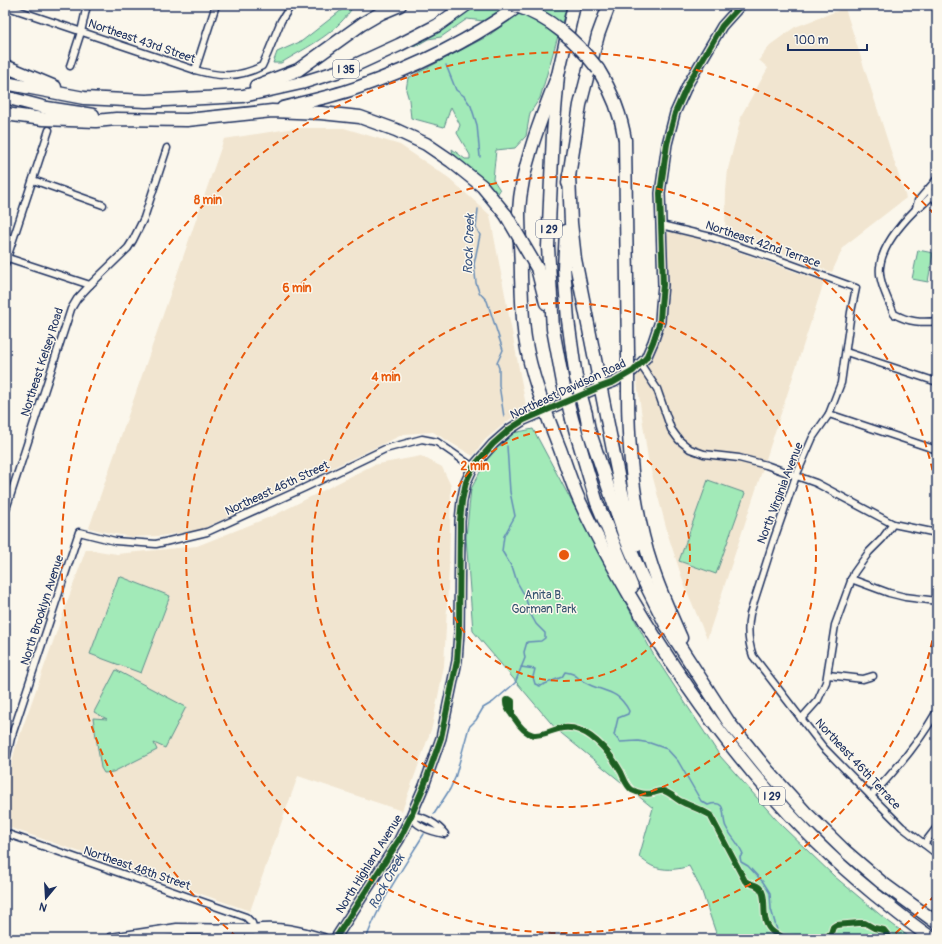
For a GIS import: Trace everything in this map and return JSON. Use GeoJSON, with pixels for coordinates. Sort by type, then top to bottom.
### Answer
{"type":"FeatureCollection","features":[{"type":"Feature","properties":{"kind":"highway"},"geometry":{"type":"LineString","coordinates":[[212,98],[260,86],[298,70],[362,24],[381,13],[400,5]]}},
{"type":"Feature","properties":{"kind":"highway","name":"I 35"},"geometry":{"type":"LineString","coordinates":[[5,83],[84,98],[146,101],[243,96],[294,85],[349,68],[438,25],[466,5]]}},
{"type":"Feature","properties":{"kind":"highway"},"geometry":{"type":"LineString","coordinates":[[514,5],[536,14],[560,29],[582,50],[598,69],[607,83],[616,103],[622,124],[625,140],[628,427],[630,455],[644,539],[652,568],[692,665]]}},
{"type":"Feature","properties":{"kind":"highway","name":"I 35"},"geometry":{"type":"LineString","coordinates":[[5,97],[47,108],[116,119],[187,120],[272,112],[358,87],[415,65],[471,37],[520,5]]}},
{"type":"Feature","properties":{"kind":"highway","name":"I 29"},"geometry":{"type":"LineString","coordinates":[[574,5],[558,75],[552,134],[548,247],[552,329],[572,419],[597,503],[646,622],[695,699],[752,773],[803,830],[840,866],[914,926],[933,939]]}},
{"type":"Feature","properties":{"kind":"highway","name":"I 29"},"geometry":{"type":"LineString","coordinates":[[609,5],[598,35],[580,105],[569,174],[564,268],[568,320],[576,378],[589,430],[625,538],[666,626],[730,724],[768,771],[805,812],[845,851],[881,882],[937,923]]}},
{"type":"Feature","properties":{"kind":"highway"},"geometry":{"type":"LineString","coordinates":[[5,66],[84,98]]}},
{"type":"Feature","properties":{"kind":"highway"},"geometry":{"type":"LineString","coordinates":[[558,75],[534,140],[524,177],[519,210],[525,338],[533,374],[545,410],[581,504],[608,556],[646,622]]}},
{"type":"Feature","properties":{"kind":"highway"},"geometry":{"type":"LineString","coordinates":[[272,112],[321,113],[360,117],[396,130],[426,144],[451,161],[482,186],[506,215],[537,268],[552,329]]}},
{"type":"Feature","properties":{"kind":"highway"},"geometry":{"type":"LineString","coordinates":[[5,114],[43,119],[96,122],[116,119]]}},
{"type":"Feature","properties":{"kind":"highway"},"geometry":{"type":"LineString","coordinates":[[569,174],[571,223],[575,259],[620,485],[639,558],[642,577]]}},
{"type":"Feature","properties":{"kind":"main road"},"geometry":{"type":"LineString","coordinates":[[111,939],[177,929],[254,930],[266,928],[280,929],[323,939]]}},
{"type":"Feature","properties":{"kind":"main road"},"geometry":{"type":"LineString","coordinates":[[254,930],[268,935],[290,939]]}},
{"type":"Feature","properties":{"kind":"street"},"geometry":{"type":"LineString","coordinates":[[70,66],[81,32],[87,5]]}},
{"type":"Feature","properties":{"kind":"street"},"geometry":{"type":"LineString","coordinates":[[195,70],[216,5]]}},
{"type":"Feature","properties":{"kind":"street","name":"Northeast 43rd Street"},"geometry":{"type":"LineString","coordinates":[[5,6],[215,76],[242,73],[262,66],[281,21],[291,5]]}},
{"type":"Feature","properties":{"kind":"street","name":"Northeast Davidson Road"},"geometry":{"type":"LineString","coordinates":[[453,683],[459,632],[460,514],[466,482],[473,467],[493,444],[510,429],[524,420],[545,410],[600,386],[614,382],[633,372],[646,358],[660,321],[663,285],[660,193],[667,144],[674,113],[688,84],[722,26],[741,5]]}},
{"type":"Feature","properties":{"kind":"street"},"geometry":{"type":"LineString","coordinates":[[49,130],[6,260],[90,284]]}},
{"type":"Feature","properties":{"kind":"street","name":"Northeast Kelsey Road"},"geometry":{"type":"LineString","coordinates":[[6,509],[71,309],[77,299],[90,284],[128,248],[133,240],[144,218],[168,148]]}},
{"type":"Feature","properties":{"kind":"street"},"geometry":{"type":"LineString","coordinates":[[916,208],[918,201],[937,179]]}},
{"type":"Feature","properties":{"kind":"street"},"geometry":{"type":"LineString","coordinates":[[32,180],[103,205]]}},
{"type":"Feature","properties":{"kind":"street"},"geometry":{"type":"LineString","coordinates":[[928,189],[937,202]]}},
{"type":"Feature","properties":{"kind":"street"},"geometry":{"type":"LineString","coordinates":[[937,189],[903,222],[887,244],[880,267],[882,282],[894,314],[905,320],[916,322],[937,321]]}},
{"type":"Feature","properties":{"kind":"street","name":"Northeast 42nd Terrace"},"geometry":{"type":"LineString","coordinates":[[661,225],[705,235],[856,288]]}},
{"type":"Feature","properties":{"kind":"street","name":"North Virginia Avenue"},"geometry":{"type":"LineString","coordinates":[[748,639],[748,623],[750,614],[796,476],[813,437],[829,414],[841,383],[856,288]]}},
{"type":"Feature","properties":{"kind":"street"},"geometry":{"type":"LineString","coordinates":[[846,352],[937,382]]}},
{"type":"Feature","properties":{"kind":"street"},"geometry":{"type":"LineString","coordinates":[[641,365],[657,389],[671,429],[685,445],[701,454],[749,460],[796,476],[816,483],[893,524],[937,533]]}},
{"type":"Feature","properties":{"kind":"street"},"geometry":{"type":"LineString","coordinates":[[829,414],[937,450]]}},
{"type":"Feature","properties":{"kind":"street","name":"Northeast 46th Street"},"geometry":{"type":"LineString","coordinates":[[79,532],[115,541],[156,544],[207,532],[297,492],[386,449],[422,439],[437,442],[473,467]]}},
{"type":"Feature","properties":{"kind":"street"},"geometry":{"type":"LineString","coordinates":[[801,719],[823,692],[828,675],[835,625],[854,573],[869,552],[882,539],[893,524]]}},
{"type":"Feature","properties":{"kind":"street","name":"North Brooklyn Avenue"},"geometry":{"type":"LineString","coordinates":[[5,764],[11,738],[79,532]]}},
{"type":"Feature","properties":{"kind":"street"},"geometry":{"type":"LineString","coordinates":[[852,579],[900,595],[922,600],[937,601]]}},
{"type":"Feature","properties":{"kind":"street","name":"Northeast 46th Terrace"},"geometry":{"type":"LineString","coordinates":[[748,639],[753,656],[823,746],[902,827],[937,854]]}},
{"type":"Feature","properties":{"kind":"street"},"geometry":{"type":"LineString","coordinates":[[828,675],[863,679],[873,676]]}},
{"type":"Feature","properties":{"kind":"street","name":"North Highland Avenue"},"geometry":{"type":"LineString","coordinates":[[334,939],[387,860],[411,816],[424,786],[441,738],[453,683]]}},
{"type":"Feature","properties":{"kind":"street"},"geometry":{"type":"LineString","coordinates":[[871,796],[897,769],[907,756],[937,710]]}},
{"type":"Feature","properties":{"kind":"street"},"geometry":{"type":"LineString","coordinates":[[411,816],[417,816],[440,827],[445,834],[436,833],[414,822],[411,816]]}},
{"type":"Feature","properties":{"kind":"street"},"geometry":{"type":"LineString","coordinates":[[924,844],[937,827]]}},
{"type":"Feature","properties":{"kind":"street","name":"Northeast 48th Street"},"geometry":{"type":"LineString","coordinates":[[5,833],[246,917],[252,923],[254,930]]}},
{"type":"Feature","properties":{"kind":"shaded area"},"geometry":{"type":"Polygon","coordinates":[[[845,8],[906,198],[844,246],[832,272],[725,232],[726,191],[728,169],[742,114],[768,68],[759,60],[770,45],[795,27],[845,8]]]}},
{"type":"Feature","properties":{"kind":"shaded area"},"geometry":{"type":"Polygon","coordinates":[[[295,128],[344,128],[400,145],[449,178],[490,215],[526,406],[485,440],[473,456],[433,432],[404,434],[200,530],[160,536],[132,537],[89,528],[224,139],[295,128]]]}},
{"type":"Feature","properties":{"kind":"shaded area"},"geometry":{"type":"Polygon","coordinates":[[[671,232],[705,240],[824,282],[707,639],[684,584],[669,538],[648,459],[636,375],[645,368],[653,358],[661,337],[668,299],[669,283],[667,236],[668,233],[671,232]]]}},
{"type":"Feature","properties":{"kind":"shaded area"},"geometry":{"type":"Polygon","coordinates":[[[421,456],[442,467],[451,486],[444,666],[432,727],[402,811],[298,776],[250,911],[5,826],[7,783],[15,749],[86,549],[117,554],[197,546],[275,515],[373,465],[421,456]]]}},
{"type":"Feature","properties":{"kind":"green space"},"geometry":{"type":"Polygon","coordinates":[[[348,5],[354,5],[340,24],[331,31],[281,63],[273,63],[277,52],[302,41],[348,5]]]}},
{"type":"Feature","properties":{"kind":"green space"},"geometry":{"type":"Polygon","coordinates":[[[477,5],[512,5],[491,19],[484,21],[467,19],[441,37],[428,39],[416,46],[412,46],[477,5]]]}},
{"type":"Feature","properties":{"kind":"green space"},"geometry":{"type":"Polygon","coordinates":[[[530,5],[567,5],[540,98],[530,113],[526,136],[515,148],[496,150],[493,179],[500,190],[497,195],[453,154],[452,149],[465,159],[470,159],[470,155],[457,133],[460,125],[451,107],[444,127],[411,118],[406,90],[408,78],[488,36],[530,5]]]}},
{"type":"Feature","properties":{"kind":"green space"},"geometry":{"type":"Polygon","coordinates":[[[918,250],[933,253],[928,282],[912,279],[918,250]]]}},
{"type":"Feature","properties":{"kind":"green space","name":"Anita B. Gorman Park"},"geometry":{"type":"Polygon","coordinates":[[[533,429],[652,652],[720,756],[782,826],[834,876],[884,918],[912,939],[771,939],[771,937],[758,939],[718,939],[701,889],[689,866],[675,869],[661,869],[652,866],[639,857],[653,808],[556,729],[473,631],[466,537],[471,489],[488,457],[513,433],[533,429]]]}},
{"type":"Feature","properties":{"kind":"green space"},"geometry":{"type":"Polygon","coordinates":[[[708,480],[745,493],[716,574],[679,561],[708,480]]]}},
{"type":"Feature","properties":{"kind":"green space"},"geometry":{"type":"Polygon","coordinates":[[[119,576],[170,596],[141,673],[90,654],[119,576]]]}},
{"type":"Feature","properties":{"kind":"green space"},"geometry":{"type":"Polygon","coordinates":[[[116,670],[186,707],[165,748],[154,743],[157,750],[113,772],[104,773],[101,768],[93,718],[107,719],[94,712],[116,670]]]}},
{"type":"Feature","properties":{"kind":"waterway","name":"Rock Creek"},"geometry":{"type":"LineString","coordinates":[[446,65],[456,90],[464,96],[471,106],[477,125],[480,157]]}},
{"type":"Feature","properties":{"kind":"waterway","name":"Rock Creek"},"geometry":{"type":"LineString","coordinates":[[478,209],[476,228],[480,235],[474,264],[476,283],[479,292],[487,301],[503,350],[497,363],[499,368],[499,385],[504,417]]}},
{"type":"Feature","properties":{"kind":"waterway","name":"Rock Creek"},"geometry":{"type":"LineString","coordinates":[[434,814],[450,789],[455,778],[469,727],[476,720],[483,708],[493,702],[515,683],[525,658],[524,652],[527,642],[541,641],[545,638],[545,633],[536,624],[530,613],[525,596],[517,582],[513,569],[502,551],[504,536],[515,516],[510,492],[507,446]]}},
{"type":"Feature","properties":{"kind":"waterway"},"geometry":{"type":"LineString","coordinates":[[521,667],[535,669],[533,677],[535,684],[540,686],[562,677],[565,672],[620,698],[629,711],[628,714],[618,718],[614,735],[620,742],[638,741],[650,743],[667,749],[678,761],[701,801],[708,805],[719,804],[722,807],[726,827],[743,854],[740,857],[741,862],[748,866],[763,882],[770,893],[771,909],[777,930],[774,934],[775,937],[779,939]]}},
{"type":"Feature","properties":{"kind":"waterway","name":"Rock Creek"},"geometry":{"type":"LineString","coordinates":[[366,939],[385,898],[424,834]]}},
{"type":"Feature","properties":{"kind":"cycle path"},"geometry":{"type":"LineString","coordinates":[[335,939],[399,840],[424,786],[441,738],[457,661],[459,632],[460,521],[466,482],[473,467],[493,444],[510,429],[524,420],[614,382],[633,371],[646,358],[660,321],[663,285],[660,193],[667,144],[675,113],[688,84],[722,26],[741,5]]}},
{"type":"Feature","properties":{"kind":"cycle path"},"geometry":{"type":"LineString","coordinates":[[512,715],[512,701],[509,699],[506,700],[506,706],[513,717],[523,729],[530,734],[544,734],[569,728],[586,733],[598,742],[609,754],[632,790],[645,794],[664,791],[680,801],[710,815],[745,881],[761,889],[764,900],[765,918],[770,929],[774,933],[781,936],[795,939]]}},
{"type":"Feature","properties":{"kind":"cycle path"},"geometry":{"type":"LineString","coordinates":[[824,939],[831,933],[833,927],[836,925],[859,923],[865,923],[874,928],[884,930],[891,939]]}}]}
